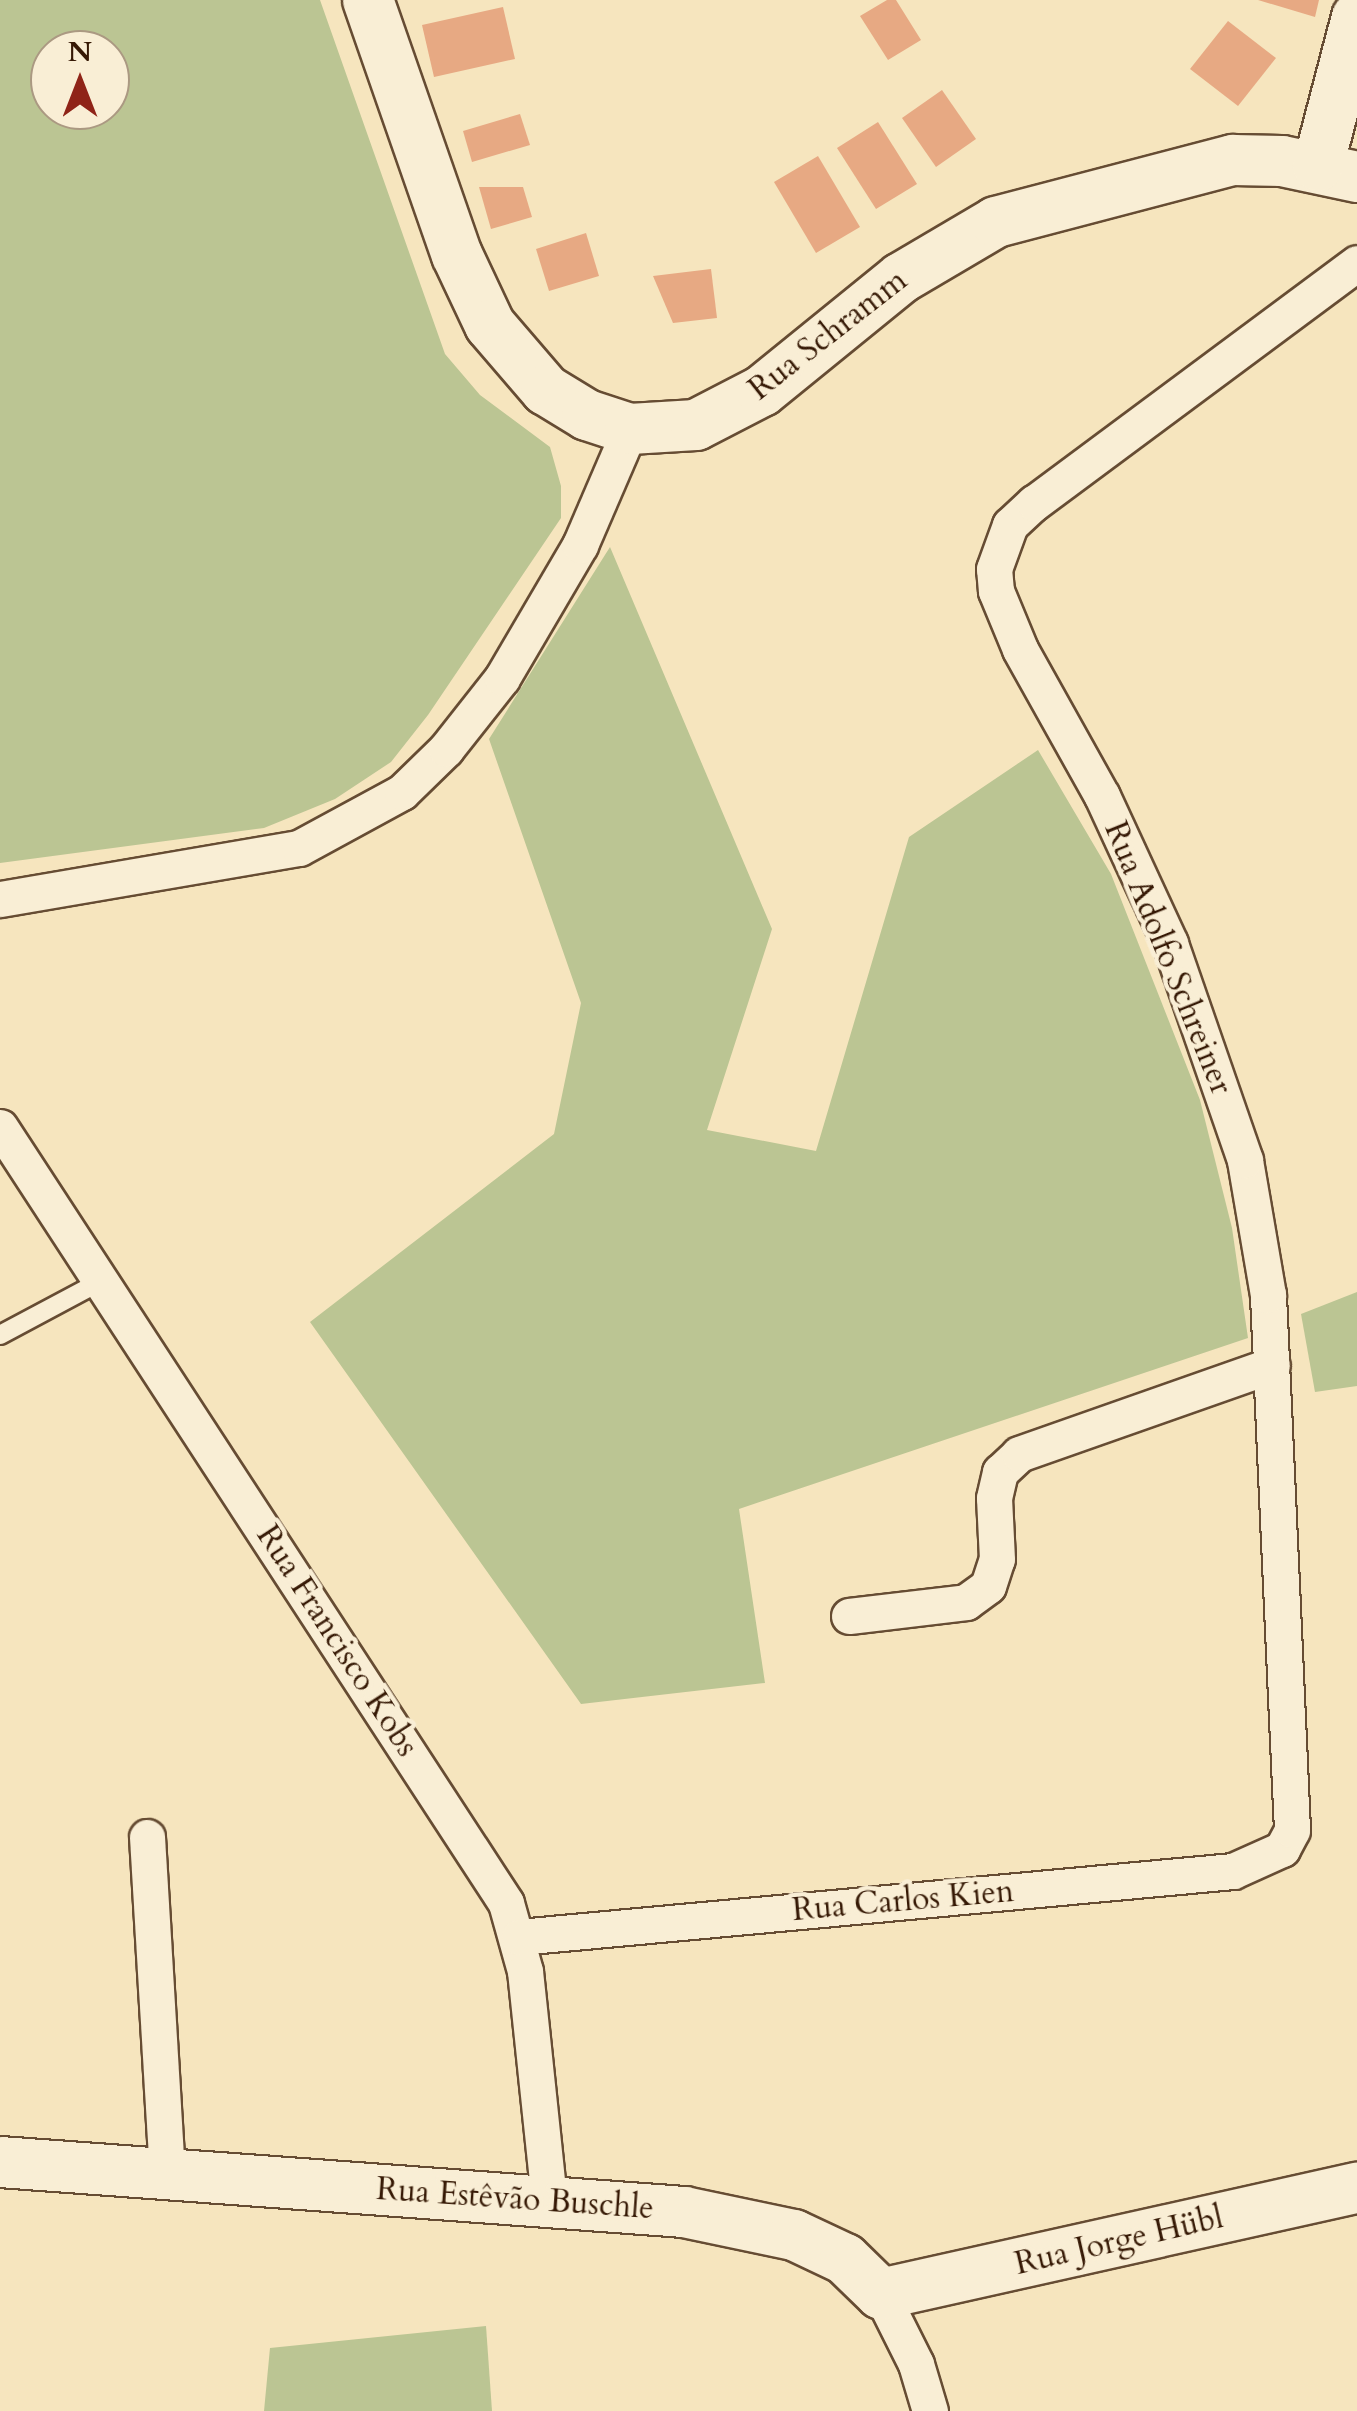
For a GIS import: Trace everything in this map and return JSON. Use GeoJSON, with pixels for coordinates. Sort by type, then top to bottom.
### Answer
{"type":"FeatureCollection","features":[{"type":"Feature","properties":{"kind":"street","name":"Rua Schramm"},"geometry":{"type":"LineString","coordinates":[[368,0],[456,255],[490,325],[546,390],[587,415],[630,429],[696,424],[762,391],[901,278],[996,222],[1233,160],[1338,172]]}},
{"type":"Feature","properties":{"kind":"street"},"geometry":{"type":"LineString","coordinates":[[1338,172],[1357,16]]}},
{"type":"Feature","properties":{"kind":"street","name":"Rua Adolfo Schreiner"},"geometry":{"type":"LineString","coordinates":[[1282,1849],[1295,1803],[1272,1366],[1268,1295],[1244,1160],[1196,1006],[1102,796],[1005,616],[994,569],[1010,525],[1062,480],[1357,263]]}},
{"type":"Feature","properties":{"kind":"street"},"geometry":{"type":"LineString","coordinates":[[0,899],[299,848],[402,792],[446,748],[502,678],[580,545],[630,429]]}},
{"type":"Feature","properties":{"kind":"street","name":"Rua Francisco Kobs"},"geometry":{"type":"LineString","coordinates":[[0,1127],[487,1868],[519,1936],[549,2201]]}},
{"type":"Feature","properties":{"kind":"street"},"geometry":{"type":"LineString","coordinates":[[848,1616],[966,1602],[988,1586],[997,1559],[994,1498],[1000,1472],[1020,1454],[1272,1366]]}},
{"type":"Feature","properties":{"kind":"street"},"geometry":{"type":"LineString","coordinates":[[148,1837],[167,2175]]}},
{"type":"Feature","properties":{"kind":"street","name":"Rua Carlos Kien"},"geometry":{"type":"LineString","coordinates":[[519,1936],[1233,1871],[1282,1849]]}},
{"type":"Feature","properties":{"kind":"street","name":"Rua Estêvão Buschle"},"geometry":{"type":"LineString","coordinates":[[0,2162],[684,2212],[794,2235],[844,2259],[881,2294],[916,2364],[930,2411]]}},
{"type":"Feature","properties":{"kind":"street","name":"Rua Jorge Hübl"},"geometry":{"type":"LineString","coordinates":[[881,2294],[1357,2188]]}},
{"type":"Feature","properties":{"kind":"lane"},"geometry":{"type":"LineString","coordinates":[[0,1335],[101,1281]]}},
{"type":"Feature","properties":{"kind":"green space"},"geometry":{"type":"Polygon","coordinates":[[[0,0],[320,0],[445,354],[480,395],[550,447],[561,486],[561,518],[428,715],[391,762],[335,799],[264,828],[0,863],[0,0]]]}},
{"type":"Feature","properties":{"kind":"green space"},"geometry":{"type":"Polygon","coordinates":[[[610,547],[772,929],[707,1130],[816,1151],[909,837],[1038,750],[1111,874],[1200,1100],[1232,1228],[1248,1338],[739,1509],[765,1683],[581,1704],[310,1322],[554,1134],[581,1003],[489,739],[610,547]]]}},
{"type":"Feature","properties":{"kind":"green space"},"geometry":{"type":"Polygon","coordinates":[[[1357,1292],[1357,1386],[1315,1392],[1301,1314],[1357,1292]]]}},
{"type":"Feature","properties":{"kind":"green space"},"geometry":{"type":"Polygon","coordinates":[[[486,2326],[492,2411],[264,2411],[270,2348],[486,2326]]]}},
{"type":"Feature","properties":{"kind":"building"},"geometry":{"type":"Polygon","coordinates":[[[887,0],[896,0],[921,40],[888,60],[860,16],[887,0]]]}},
{"type":"Feature","properties":{"kind":"building"},"geometry":{"type":"Polygon","coordinates":[[[1258,0],[1319,0],[1315,17],[1258,0]]]}},
{"type":"Feature","properties":{"kind":"building"},"geometry":{"type":"Polygon","coordinates":[[[503,7],[515,59],[434,77],[422,25],[503,7]]]}},
{"type":"Feature","properties":{"kind":"building"},"geometry":{"type":"Polygon","coordinates":[[[1228,21],[1276,58],[1238,106],[1190,69],[1228,21]]]}},
{"type":"Feature","properties":{"kind":"building"},"geometry":{"type":"Polygon","coordinates":[[[942,90],[976,139],[936,167],[902,118],[942,90]]]}},
{"type":"Feature","properties":{"kind":"building"},"geometry":{"type":"Polygon","coordinates":[[[520,114],[530,145],[472,162],[463,131],[520,114]]]}},
{"type":"Feature","properties":{"kind":"building"},"geometry":{"type":"Polygon","coordinates":[[[878,122],[917,184],[876,209],[837,148],[878,122]]]}},
{"type":"Feature","properties":{"kind":"building"},"geometry":{"type":"Polygon","coordinates":[[[818,156],[860,227],[816,253],[774,182],[818,156]]]}},
{"type":"Feature","properties":{"kind":"building"},"geometry":{"type":"Polygon","coordinates":[[[479,187],[523,187],[532,217],[491,229],[479,187]]]}},
{"type":"Feature","properties":{"kind":"building"},"geometry":{"type":"Polygon","coordinates":[[[586,233],[599,276],[549,291],[536,249],[586,233]]]}},
{"type":"Feature","properties":{"kind":"building"},"geometry":{"type":"Polygon","coordinates":[[[711,269],[717,318],[673,323],[653,276],[711,269]]]}}]}
